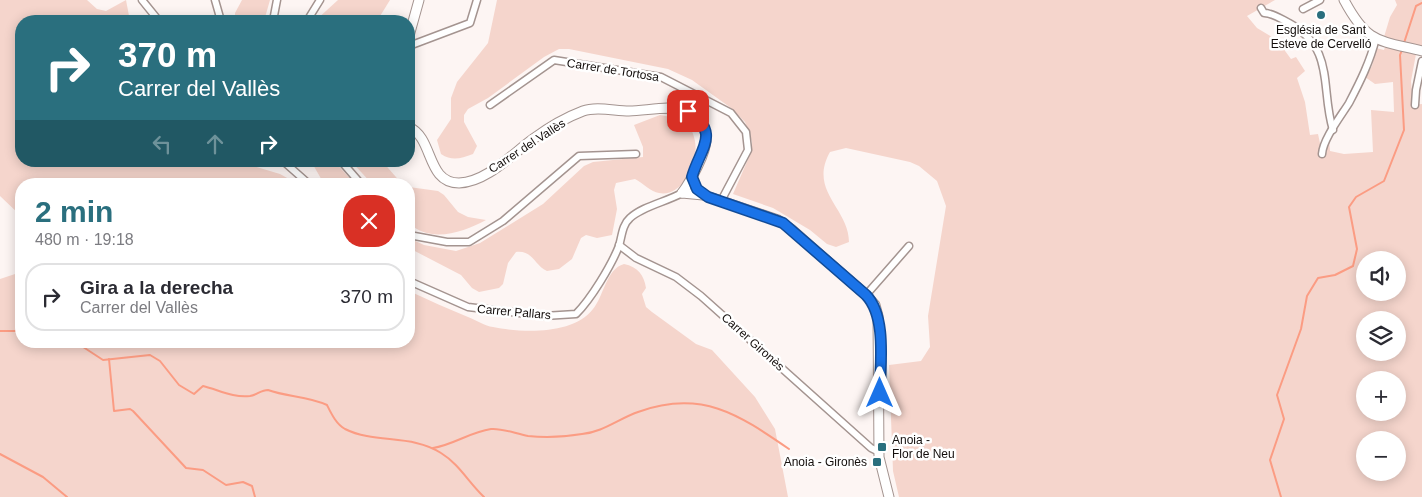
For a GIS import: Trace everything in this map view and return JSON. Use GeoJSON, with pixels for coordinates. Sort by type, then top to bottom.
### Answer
{"type":"FeatureCollection","features":[{"type":"Feature","properties":{"kind":"street"},"geometry":{"type":"LineString","coordinates":[[142,0],[155,15]]}},
{"type":"Feature","properties":{"kind":"street"},"geometry":{"type":"LineString","coordinates":[[215,0],[219,15]]}},
{"type":"Feature","properties":{"kind":"street"},"geometry":{"type":"LineString","coordinates":[[275,15],[277,0]]}},
{"type":"Feature","properties":{"kind":"street"},"geometry":{"type":"LineString","coordinates":[[311,15],[320,0]]}},
{"type":"Feature","properties":{"kind":"street"},"geometry":{"type":"LineString","coordinates":[[415,15],[419,0]]}},
{"type":"Feature","properties":{"kind":"street"},"geometry":{"type":"LineString","coordinates":[[415,44],[470,23],[477,0]]}},
{"type":"Feature","properties":{"kind":"street"},"geometry":{"type":"LineString","coordinates":[[1303,9],[1320,0]]}},
{"type":"Feature","properties":{"kind":"street"},"geometry":{"type":"LineString","coordinates":[[1344,0],[1360,28],[1386,42],[1420,50]]}},
{"type":"Feature","properties":{"kind":"street"},"geometry":{"type":"LineString","coordinates":[[1261,8],[1264,13],[1269,13],[1290,24],[1309,37],[1324,64],[1333,130]]}},
{"type":"Feature","properties":{"kind":"street"},"geometry":{"type":"LineString","coordinates":[[1322,154],[1325,140],[1333,130],[1370,61],[1376,38]]}},
{"type":"Feature","properties":{"kind":"street","name":"Carrer de Tortosa"},"geometry":{"type":"LineString","coordinates":[[490,104],[554,60],[661,77],[731,113],[746,132],[748,150],[721,201]]}},
{"type":"Feature","properties":{"kind":"street"},"geometry":{"type":"LineString","coordinates":[[1415,105],[1422,60]]}},
{"type":"Feature","properties":{"kind":"street","name":"Carrer del Vallès"},"geometry":{"type":"LineString","coordinates":[[415,132],[421,136],[440,175],[450,181],[460,183],[491,170],[537,136],[583,111],[682,108],[700,120],[706,132],[706,146],[692,177],[682,193]]}},
{"type":"Feature","properties":{"kind":"street"},"geometry":{"type":"LineString","coordinates":[[415,236],[447,242],[468,242],[503,221],[579,156],[636,154]]}},
{"type":"Feature","properties":{"kind":"street"},"geometry":{"type":"LineString","coordinates":[[290,167],[302,178]]}},
{"type":"Feature","properties":{"kind":"street"},"geometry":{"type":"LineString","coordinates":[[346,167],[356,178]]}},
{"type":"Feature","properties":{"kind":"street"},"geometry":{"type":"LineString","coordinates":[[692,177],[695,186],[703,195]]}},
{"type":"Feature","properties":{"kind":"street"},"geometry":{"type":"LineString","coordinates":[[682,193],[703,195],[783,223],[875,305],[879,321],[879,452],[889,497]]}},
{"type":"Feature","properties":{"kind":"street","name":"Carrer Pallars"},"geometry":{"type":"LineString","coordinates":[[415,284],[468,307],[544,316],[576,314],[586,304],[619,245],[621,232],[629,219],[640,210],[662,203],[682,193]]}},
{"type":"Feature","properties":{"kind":"street","name":"Carrer Gironès"},"geometry":{"type":"LineString","coordinates":[[619,245],[636,258],[676,277],[701,296],[871,448],[879,452]]}},
{"type":"Feature","properties":{"kind":"street"},"geometry":{"type":"LineString","coordinates":[[866,295],[909,246]]}},
{"type":"Feature","properties":{"kind":"shaded area"},"geometry":{"type":"Polygon","coordinates":[[[0,0],[87,0],[97,9],[106,11],[126,0],[129,15],[15,15],[15,167],[256,167],[287,178],[15,178],[15,210],[0,196],[0,0]]]}},
{"type":"Feature","properties":{"kind":"shaded area"},"geometry":{"type":"Polygon","coordinates":[[[242,0],[270,0],[266,15],[235,15],[242,0]]]}},
{"type":"Feature","properties":{"kind":"shaded area"},"geometry":{"type":"Polygon","coordinates":[[[338,0],[390,0],[381,15],[322,15],[338,0]]]}},
{"type":"Feature","properties":{"kind":"shaded area"},"geometry":{"type":"Polygon","coordinates":[[[497,0],[1275,0],[1247,16],[1257,28],[1277,40],[1291,59],[1296,57],[1305,71],[1297,78],[1305,102],[1310,135],[1318,134],[1321,148],[1329,139],[1330,151],[1344,154],[1373,152],[1371,110],[1394,112],[1393,82],[1375,84],[1365,77],[1372,66],[1376,48],[1384,50],[1385,47],[1416,54],[1411,81],[1413,105],[1422,104],[1422,497],[899,497],[893,471],[889,365],[921,361],[930,347],[928,316],[946,206],[937,181],[919,166],[910,162],[846,148],[830,152],[824,166],[826,189],[843,219],[849,242],[836,247],[827,244],[810,230],[773,208],[733,194],[749,157],[752,142],[745,122],[731,108],[692,80],[668,69],[569,49],[559,49],[544,57],[488,98],[468,109],[464,115],[464,122],[477,146],[473,154],[465,157],[449,158],[441,154],[437,140],[451,119],[451,98],[457,82],[488,43],[497,0]]]}},
{"type":"Feature","properties":{"kind":"shaded area"},"geometry":{"type":"Polygon","coordinates":[[[1395,0],[1422,0],[1422,46],[1384,37],[1390,17],[1397,5],[1395,0]]]}},
{"type":"Feature","properties":{"kind":"shaded area"},"geometry":{"type":"Polygon","coordinates":[[[660,115],[682,119],[691,129],[695,141],[692,167],[679,187],[669,192],[656,192],[635,179],[616,183],[614,190],[617,209],[612,235],[597,238],[586,235],[581,238],[572,259],[559,269],[547,271],[526,253],[516,252],[508,263],[503,284],[499,288],[479,292],[472,288],[461,275],[415,251],[415,241],[424,245],[456,251],[480,243],[543,204],[584,166],[593,162],[643,157],[643,147],[634,125],[660,115]]]}},
{"type":"Feature","properties":{"kind":"shaded area"},"geometry":{"type":"Polygon","coordinates":[[[314,167],[339,167],[350,178],[321,178],[314,167]]]}},
{"type":"Feature","properties":{"kind":"shaded area"},"geometry":{"type":"Polygon","coordinates":[[[356,167],[387,167],[397,178],[367,178],[356,167]]]}},
{"type":"Feature","properties":{"kind":"shaded area"},"geometry":{"type":"Polygon","coordinates":[[[415,188],[438,191],[444,195],[458,212],[468,217],[486,220],[458,232],[447,234],[427,233],[415,228],[415,188]]]}},
{"type":"Feature","properties":{"kind":"shaded area"},"geometry":{"type":"Polygon","coordinates":[[[624,264],[637,269],[644,279],[646,288],[642,294],[646,307],[696,344],[712,350],[755,397],[775,429],[788,497],[0,497],[0,279],[15,274],[15,348],[415,348],[415,294],[490,326],[532,331],[546,330],[573,324],[584,317],[597,304],[609,277],[618,267],[624,264]]]}},
{"type":"Feature","properties":{"kind":"waterway"},"geometry":{"type":"LineString","coordinates":[[1404,43],[1416,6],[1422,3]]}},
{"type":"Feature","properties":{"kind":"waterway"},"geometry":{"type":"LineString","coordinates":[[1281,497],[1270,460],[1284,419],[1277,395],[1301,329],[1307,296],[1318,278],[1335,275],[1353,266],[1357,249],[1349,207],[1356,197],[1384,181],[1404,130],[1400,55],[1402,50]]}},
{"type":"Feature","properties":{"kind":"waterway"},"geometry":{"type":"LineString","coordinates":[[0,331],[15,331]]}},
{"type":"Feature","properties":{"kind":"waterway"},"geometry":{"type":"LineString","coordinates":[[85,348],[103,360],[150,355],[160,361],[179,385],[194,394],[203,386],[232,395],[244,396],[268,390],[320,402],[327,405],[336,421],[345,429],[357,434],[418,443],[441,453],[459,468],[484,497]]}},
{"type":"Feature","properties":{"kind":"waterway"},"geometry":{"type":"LineString","coordinates":[[109,359],[114,411],[130,409],[133,411],[186,468],[203,470],[226,485],[243,482],[252,486],[255,497]]}},
{"type":"Feature","properties":{"kind":"waterway"},"geometry":{"type":"LineString","coordinates":[[433,448],[491,429],[542,437],[590,433],[638,412],[681,403],[700,404],[735,416],[753,425],[789,449]]}},
{"type":"Feature","properties":{"kind":"waterway"},"geometry":{"type":"LineString","coordinates":[[0,454],[43,477],[67,497]]}},
{"type":"Feature","properties":{"kind":"place","name":"Església de Sant Esteve de Cervelló"},"geometry":{"type":"Point","coordinates":[1321,15]}},
{"type":"Feature","properties":{"kind":"place","name":"Anoia - Flor de Neu"},"geometry":{"type":"Point","coordinates":[882,447]}},
{"type":"Feature","properties":{"kind":"place","name":"Anoia - Gironès"},"geometry":{"type":"Point","coordinates":[877,462]}},
{"type":"Feature","properties":{"kind":"route"},"geometry":{"type":"LineString","coordinates":[[688,111],[700,120],[706,132],[706,146],[692,177],[697,189],[708,197],[783,223],[875,305],[879,321],[880,393]]}}]}
